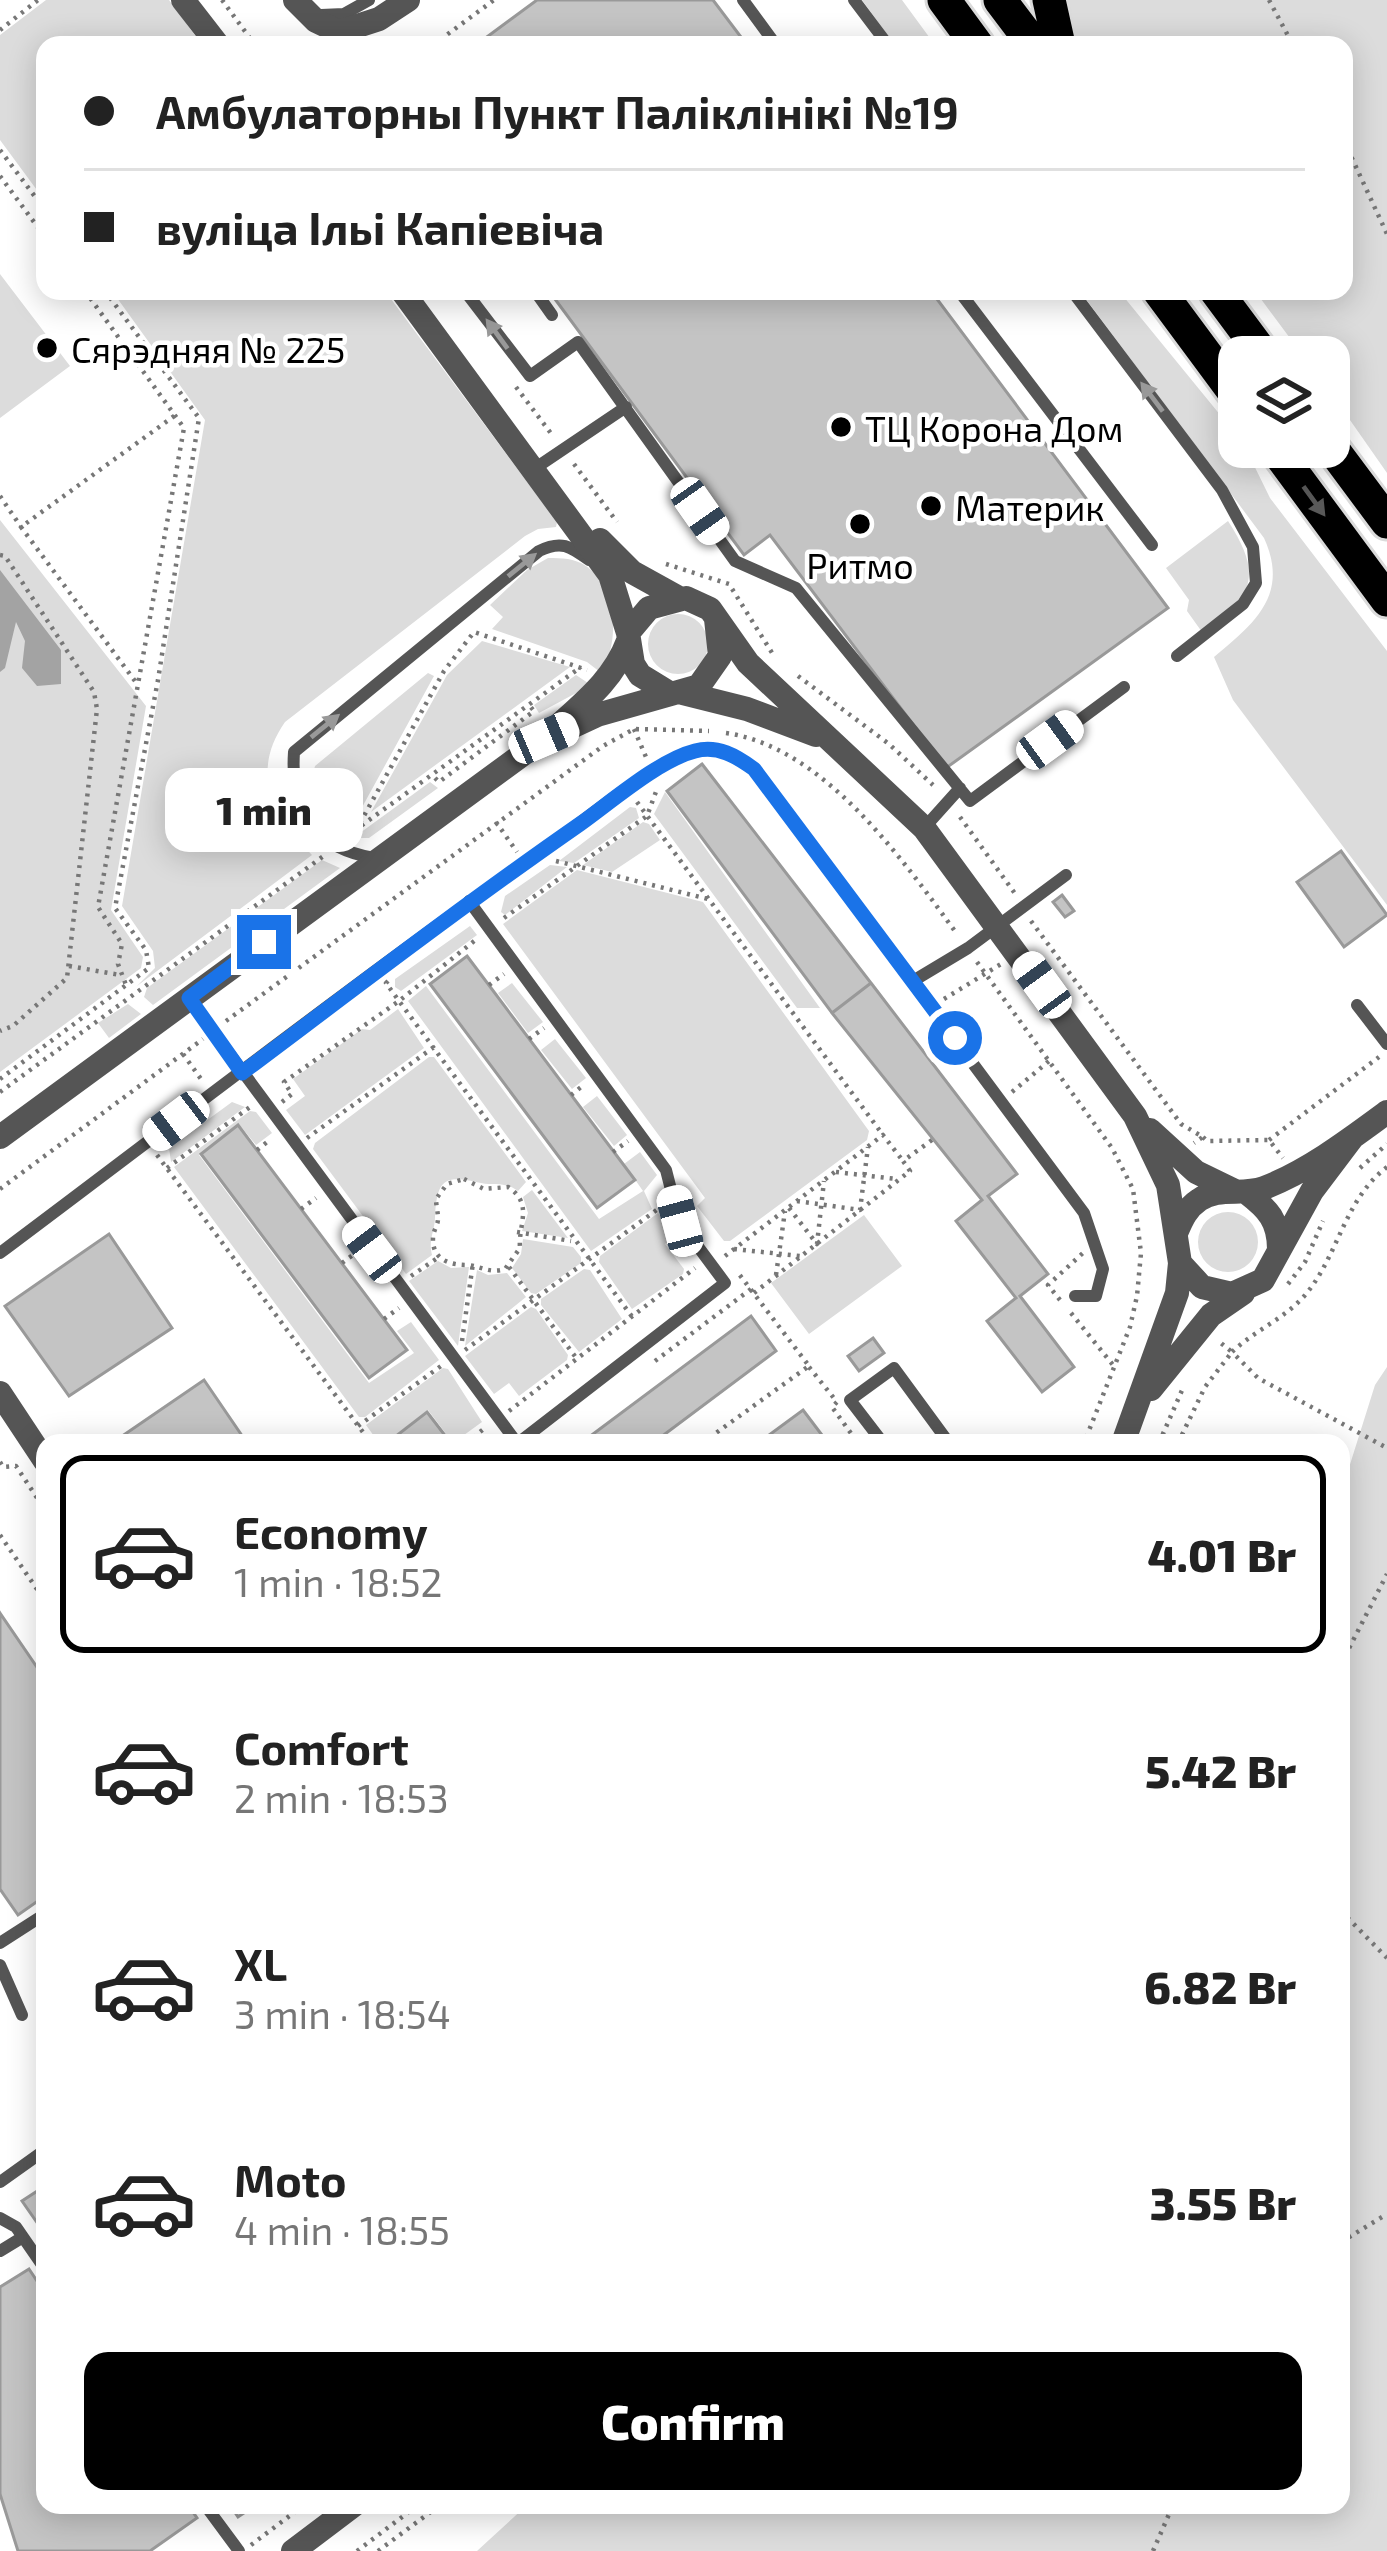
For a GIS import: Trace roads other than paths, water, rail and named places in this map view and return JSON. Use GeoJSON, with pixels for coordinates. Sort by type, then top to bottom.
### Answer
{"type":"FeatureCollection","features":[{"type":"Feature","properties":{"kind":"highway"},"geometry":{"type":"LineString","coordinates":[[944,0],[970,36]]}},
{"type":"Feature","properties":{"kind":"highway"},"geometry":{"type":"LineString","coordinates":[[1000,0],[1027,36]]}},
{"type":"Feature","properties":{"kind":"highway"},"geometry":{"type":"LineString","coordinates":[[1049,0],[1056,36]]}},
{"type":"Feature","properties":{"kind":"highway"},"geometry":{"type":"LineString","coordinates":[[1166,300],[1218,371]]}},
{"type":"Feature","properties":{"kind":"highway"},"geometry":{"type":"LineString","coordinates":[[1223,300],[1249,336]]}},
{"type":"Feature","properties":{"kind":"highway"},"geometry":{"type":"LineString","coordinates":[[1290,468],[1387,600]]}},
{"type":"Feature","properties":{"kind":"highway"},"geometry":{"type":"LineString","coordinates":[[1347,468],[1387,522]]}},
{"type":"Feature","properties":{"kind":"street"},"geometry":{"type":"LineString","coordinates":[[183,0],[211,36]]}},
{"type":"Feature","properties":{"kind":"street"},"geometry":{"type":"LineString","coordinates":[[297,2],[316,21],[339,32],[379,19],[408,0]]}},
{"type":"Feature","properties":{"kind":"street"},"geometry":{"type":"LineString","coordinates":[[409,300],[610,574],[640,675],[677,693],[784,722],[828,741],[843,753]]}},
{"type":"Feature","properties":{"kind":"street"},"geometry":{"type":"LineString","coordinates":[[534,469],[560,489],[621,562],[680,598],[710,609],[748,663],[924,828],[1135,1116],[1160,1165],[1180,1263],[1177,1293],[1126,1434]]}},
{"type":"Feature","properties":{"kind":"street"},"geometry":{"type":"LineString","coordinates":[[0,1137],[544,738],[604,682],[649,608],[680,598]]}},
{"type":"Feature","properties":{"kind":"street"},"geometry":{"type":"LineString","coordinates":[[544,738],[597,715],[699,686],[716,668],[721,644],[716,620]]}},
{"type":"Feature","properties":{"kind":"street"},"geometry":{"type":"LineString","coordinates":[[1177,1231],[1183,1216],[1200,1199],[1241,1192],[1294,1173],[1387,1112]]}},
{"type":"Feature","properties":{"kind":"street"},"geometry":{"type":"LineString","coordinates":[[1135,1116],[1196,1172],[1265,1207],[1274,1220],[1279,1251]]}},
{"type":"Feature","properties":{"kind":"street"},"geometry":{"type":"LineString","coordinates":[[1135,1410],[1211,1315],[1273,1267],[1312,1190],[1352,1138]]}},
{"type":"Feature","properties":{"kind":"street"},"geometry":{"type":"LineString","coordinates":[[1180,1263],[1202,1287],[1232,1294],[1249,1290]]}},
{"type":"Feature","properties":{"kind":"street"},"geometry":{"type":"LineString","coordinates":[[0,1393],[36,1447]]}},
{"type":"Feature","properties":{"kind":"street"},"geometry":{"type":"LineString","coordinates":[[293,2551],[343,2514]]}},
{"type":"Feature","properties":{"kind":"lane"},"geometry":{"type":"LineString","coordinates":[[297,2],[334,17],[369,0]]}},
{"type":"Feature","properties":{"kind":"lane"},"geometry":{"type":"LineString","coordinates":[[742,0],[769,36]]}},
{"type":"Feature","properties":{"kind":"lane"},"geometry":{"type":"LineString","coordinates":[[854,0],[881,36]]}},
{"type":"Feature","properties":{"kind":"lane"},"geometry":{"type":"LineString","coordinates":[[472,300],[530,376],[578,342],[735,561],[796,587],[970,801],[1124,687]]}},
{"type":"Feature","properties":{"kind":"lane"},"geometry":{"type":"LineString","coordinates":[[542,300],[553,315]]}},
{"type":"Feature","properties":{"kind":"lane"},"geometry":{"type":"LineString","coordinates":[[966,300],[1152,545]]}},
{"type":"Feature","properties":{"kind":"lane"},"geometry":{"type":"LineString","coordinates":[[1079,300],[1222,490],[1253,547],[1256,583],[1243,604],[1177,656]]}},
{"type":"Feature","properties":{"kind":"lane"},"geometry":{"type":"LineString","coordinates":[[534,469],[626,407]]}},
{"type":"Feature","properties":{"kind":"lane"},"geometry":{"type":"LineString","coordinates":[[382,856],[372,859],[335,847],[300,813],[292,782],[294,752],[539,551],[555,543],[569,545],[610,574]]}},
{"type":"Feature","properties":{"kind":"lane"},"geometry":{"type":"LineString","coordinates":[[0,1253],[469,902],[653,773],[693,751],[729,753],[754,769],[1092,1229],[1103,1269],[1096,1296],[1075,1296]]}},
{"type":"Feature","properties":{"kind":"lane"},"geometry":{"type":"LineString","coordinates":[[924,828],[960,788]]}},
{"type":"Feature","properties":{"kind":"lane"},"geometry":{"type":"LineString","coordinates":[[913,981],[968,948],[1066,874]]}},
{"type":"Feature","properties":{"kind":"lane"},"geometry":{"type":"LineString","coordinates":[[469,902],[666,1170],[680,1221],[725,1283],[530,1434]]}},
{"type":"Feature","properties":{"kind":"lane"},"geometry":{"type":"LineString","coordinates":[[189,998],[510,1434]]}},
{"type":"Feature","properties":{"kind":"lane"},"geometry":{"type":"LineString","coordinates":[[1358,1005],[1387,1048]]}},
{"type":"Feature","properties":{"kind":"lane"},"geometry":{"type":"LineString","coordinates":[[876,1434],[850,1400],[894,1368],[942,1434]]}},
{"type":"Feature","properties":{"kind":"lane"},"geometry":{"type":"LineString","coordinates":[[0,1943],[36,1920]]}},
{"type":"Feature","properties":{"kind":"lane"},"geometry":{"type":"LineString","coordinates":[[0,1965],[22,2015]]}},
{"type":"Feature","properties":{"kind":"lane"},"geometry":{"type":"LineString","coordinates":[[0,2182],[36,2156]]}},
{"type":"Feature","properties":{"kind":"lane"},"geometry":{"type":"LineString","coordinates":[[0,2218],[16,2227],[36,2256]]}},
{"type":"Feature","properties":{"kind":"lane"},"geometry":{"type":"LineString","coordinates":[[0,2251],[23,2237]]}},
{"type":"Feature","properties":{"kind":"lane"},"geometry":{"type":"LineString","coordinates":[[213,2514],[242,2551]]}},
{"type":"Feature","properties":{"kind":"place","name":"Сярэдняя № 225"},"geometry":{"type":"Point","coordinates":[47,348]}},
{"type":"Feature","properties":{"kind":"place","name":"ТЦ Корона Дом"},"geometry":{"type":"Point","coordinates":[841,427]}},
{"type":"Feature","properties":{"kind":"place","name":"Материк"},"geometry":{"type":"Point","coordinates":[931,506]}},
{"type":"Feature","properties":{"kind":"place","name":"Ритмо"},"geometry":{"type":"Point","coordinates":[860,524]}}]}
